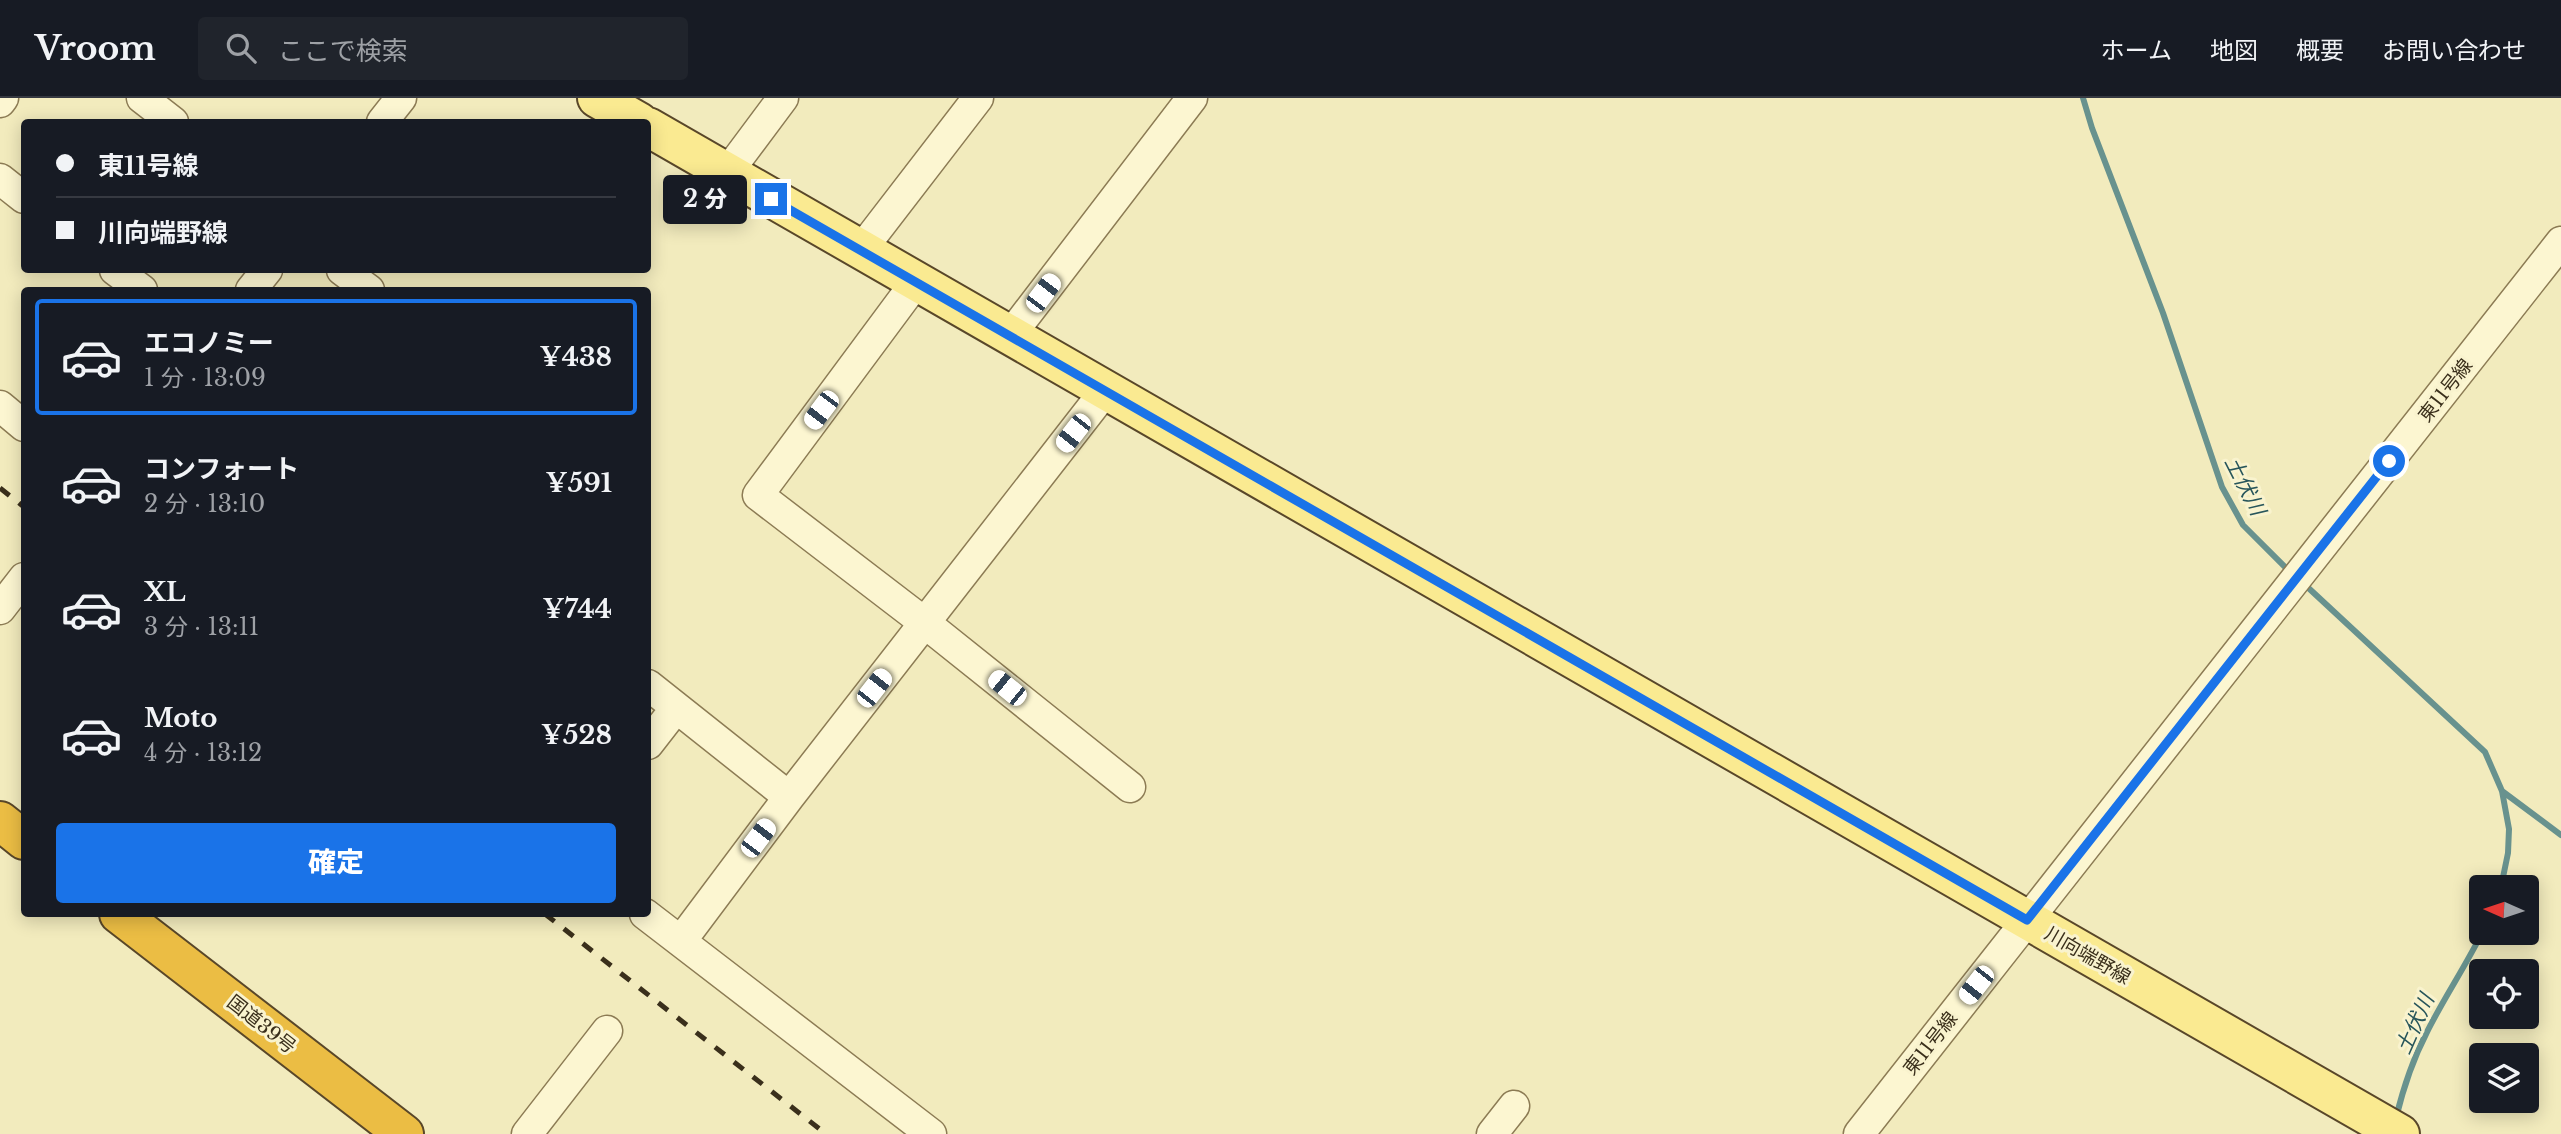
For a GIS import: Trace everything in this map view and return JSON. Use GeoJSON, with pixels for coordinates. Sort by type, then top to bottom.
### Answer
{"type":"FeatureCollection","features":[{"type":"Feature","properties":{"kind":"highway"},"geometry":{"type":"LineString","coordinates":[[0,821],[21,838]]}},
{"type":"Feature","properties":{"kind":"highway","name":"国道39号"},"geometry":{"type":"LineString","coordinates":[[124,917],[404,1134]]}},
{"type":"Feature","properties":{"kind":"main road"},"geometry":{"type":"LineString","coordinates":[[597,98],[634,119]]}},
{"type":"Feature","properties":{"kind":"main road","name":"川向端野線"},"geometry":{"type":"LineString","coordinates":[[651,129],[1009,337],[2391,1129]]}},
{"type":"Feature","properties":{"kind":"street"},"geometry":{"type":"LineString","coordinates":[[142,98],[169,119]]}},
{"type":"Feature","properties":{"kind":"street"},"geometry":{"type":"LineString","coordinates":[[384,119],[401,98]]}},
{"type":"Feature","properties":{"kind":"street"},"geometry":{"type":"LineString","coordinates":[[727,173],[783,98]]}},
{"type":"Feature","properties":{"kind":"street"},"geometry":{"type":"LineString","coordinates":[[861,250],[978,98]]}},
{"type":"Feature","properties":{"kind":"street"},"geometry":{"type":"LineString","coordinates":[[1009,337],[1192,98]]}},
{"type":"Feature","properties":{"kind":"street"},"geometry":{"type":"LineString","coordinates":[[0,179],[21,196]]}},
{"type":"Feature","properties":{"kind":"street","name":"東11号線"},"geometry":{"type":"LineString","coordinates":[[1859,1134],[2561,242]]}},
{"type":"Feature","properties":{"kind":"street"},"geometry":{"type":"LineString","coordinates":[[119,273],[138,287]]}},
{"type":"Feature","properties":{"kind":"street"},"geometry":{"type":"LineString","coordinates":[[253,287],[265,273]]}},
{"type":"Feature","properties":{"kind":"street"},"geometry":{"type":"LineString","coordinates":[[346,273],[365,287]]}},
{"type":"Feature","properties":{"kind":"street"},"geometry":{"type":"LineString","coordinates":[[916,282],[758,495],[925,623],[1130,787]]}},
{"type":"Feature","properties":{"kind":"street"},"geometry":{"type":"LineString","coordinates":[[681,941],[789,797],[1105,391]]}},
{"type":"Feature","properties":{"kind":"street"},"geometry":{"type":"LineString","coordinates":[[0,406],[21,424]]}},
{"type":"Feature","properties":{"kind":"street"},"geometry":{"type":"LineString","coordinates":[[0,609],[21,582]]}},
{"type":"Feature","properties":{"kind":"street"},"geometry":{"type":"LineString","coordinates":[[651,687],[789,797]]}},
{"type":"Feature","properties":{"kind":"street"},"geometry":{"type":"LineString","coordinates":[[651,740],[676,708]]}},
{"type":"Feature","properties":{"kind":"street"},"geometry":{"type":"LineString","coordinates":[[649,917],[931,1134]]}},
{"type":"Feature","properties":{"kind":"street"},"geometry":{"type":"LineString","coordinates":[[527,1134],[607,1031]]}},
{"type":"Feature","properties":{"kind":"street"},"geometry":{"type":"LineString","coordinates":[[1492,1134],[1514,1106]]}},
{"type":"Feature","properties":{"kind":"waterway","name":"土伏川"},"geometry":{"type":"LineString","coordinates":[[2083,98],[2163,313],[2222,487],[2243,525],[2291,573]]}},
{"type":"Feature","properties":{"kind":"waterway","name":"土伏川"},"geometry":{"type":"LineString","coordinates":[[2302,582],[2485,752],[2502,791],[2509,829],[2503,875]]}},
{"type":"Feature","properties":{"kind":"waterway"},"geometry":{"type":"LineString","coordinates":[[2502,791],[2561,835]]}},
{"type":"Feature","properties":{"kind":"waterway","name":"土伏川"},"geometry":{"type":"LineString","coordinates":[[2396,1118],[2422,1042],[2476,945]]}},
{"type":"Feature","properties":{"kind":"railway"},"geometry":{"type":"LineString","coordinates":[[0,488],[21,505]]}},
{"type":"Feature","properties":{"kind":"railway"},"geometry":{"type":"LineString","coordinates":[[549,917],[826,1134]]}},
{"type":"Feature","properties":{"kind":"route"},"geometry":{"type":"LineString","coordinates":[[771,199],[2027,920],[2389,461]]}}]}
